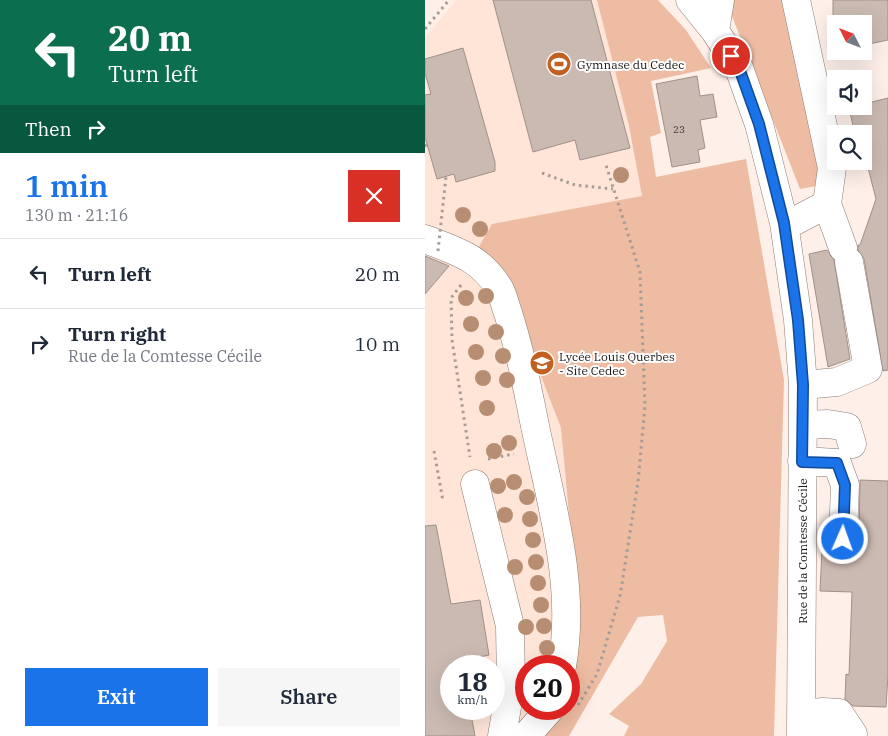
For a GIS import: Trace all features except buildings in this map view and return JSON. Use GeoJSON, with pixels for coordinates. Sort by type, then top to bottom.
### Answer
{"type":"FeatureCollection","features":[{"type":"Feature","properties":{"kind":"street","name":"Rue de la Comtesse Cécile"},"geometry":{"type":"LineString","coordinates":[[690,0],[715,31],[739,68],[759,124],[809,318],[803,385],[802,729]]}},
{"type":"Feature","properties":{"kind":"street"},"geometry":{"type":"LineString","coordinates":[[715,31],[720,0]]}},
{"type":"Feature","properties":{"kind":"street"},"geometry":{"type":"LineString","coordinates":[[797,0],[832,168],[827,204],[846,255],[868,369],[837,382],[803,385]]}},
{"type":"Feature","properties":{"kind":"street"},"geometry":{"type":"LineString","coordinates":[[784,223],[795,221],[827,204]]}},
{"type":"Feature","properties":{"kind":"street"},"geometry":{"type":"LineString","coordinates":[[432,245],[465,255],[478,262],[499,288],[519,345],[550,492],[565,580],[564,655]]}},
{"type":"Feature","properties":{"kind":"street"},"geometry":{"type":"LineString","coordinates":[[804,425],[828,424],[847,427],[852,444]]}},
{"type":"Feature","properties":{"kind":"street"},"geometry":{"type":"LineString","coordinates":[[802,462],[837,463],[845,485],[843,539]]}},
{"type":"Feature","properties":{"kind":"street"},"geometry":{"type":"LineString","coordinates":[[475,484],[510,626],[511,684],[502,736]]}},
{"type":"Feature","properties":{"kind":"street"},"geometry":{"type":"LineString","coordinates":[[526,736],[549,720]]}},
{"type":"Feature","properties":{"kind":"street"},"geometry":{"type":"LineString","coordinates":[[802,729],[842,735]]}},
{"type":"Feature","properties":{"kind":"path"},"geometry":{"type":"LineString","coordinates":[[425,29],[449,0]]}},
{"type":"Feature","properties":{"kind":"path"},"geometry":{"type":"LineString","coordinates":[[580,692],[597,674],[620,596],[638,482],[645,406],[640,272],[605,162]]}},
{"type":"Feature","properties":{"kind":"path"},"geometry":{"type":"LineString","coordinates":[[542,173],[575,185],[613,190]]}},
{"type":"Feature","properties":{"kind":"path"},"geometry":{"type":"LineString","coordinates":[[432,245],[446,176]]}},
{"type":"Feature","properties":{"kind":"path"},"geometry":{"type":"LineString","coordinates":[[451,298],[452,340],[475,484]]}},
{"type":"Feature","properties":{"kind":"path"},"geometry":{"type":"LineString","coordinates":[[433,451],[435,472],[443,501]]}},
{"type":"Feature","properties":{"kind":"path"},"geometry":{"type":"LineString","coordinates":[[493,458],[517,454]]}},
{"type":"Feature","properties":{"kind":"shaded area","name":"Lycée Louis Querbes - Site Cedec"},"geometry":{"type":"Polygon","coordinates":[[[456,0],[597,0],[629,126],[642,196],[580,655],[515,655],[515,720],[571,720],[569,736],[425,736],[425,38],[456,0]]]}},
{"type":"Feature","properties":{"kind":"shaded area"},"geometry":{"type":"Polygon","coordinates":[[[597,0],[658,0],[686,30],[711,68],[651,81],[661,133],[650,137],[656,177],[746,159],[784,380],[774,736],[624,736],[629,726],[609,714],[641,684],[667,641],[663,615],[638,617],[580,717],[580,655],[573,655],[579,620],[561,428],[507,288],[477,250],[492,224],[642,196],[629,126],[597,0]]]}},
{"type":"Feature","properties":{"kind":"shaded area"},"geometry":{"type":"Polygon","coordinates":[[[722,0],[782,0],[822,185],[800,189],[730,11],[722,0]]]}},
{"type":"Feature","properties":{"kind":"shaded area"},"geometry":{"type":"Polygon","coordinates":[[[550,720],[578,720],[569,736],[538,736],[550,720]]]}},
{"type":"Feature","properties":{"kind":"place","name":"Gymnase du Cedec"},"geometry":{"type":"Point","coordinates":[559,64]}},
{"type":"Feature","properties":{"kind":"place","name":"Lycée Louis Querbes - Site Cedec"},"geometry":{"type":"Point","coordinates":[542,363]}},
{"type":"Feature","properties":{"kind":"route"},"geometry":{"type":"LineString","coordinates":[[731,56],[739,68],[759,124],[784,223],[798,320],[803,385],[804,425],[802,462],[837,463],[845,485],[843,539]]}}]}
